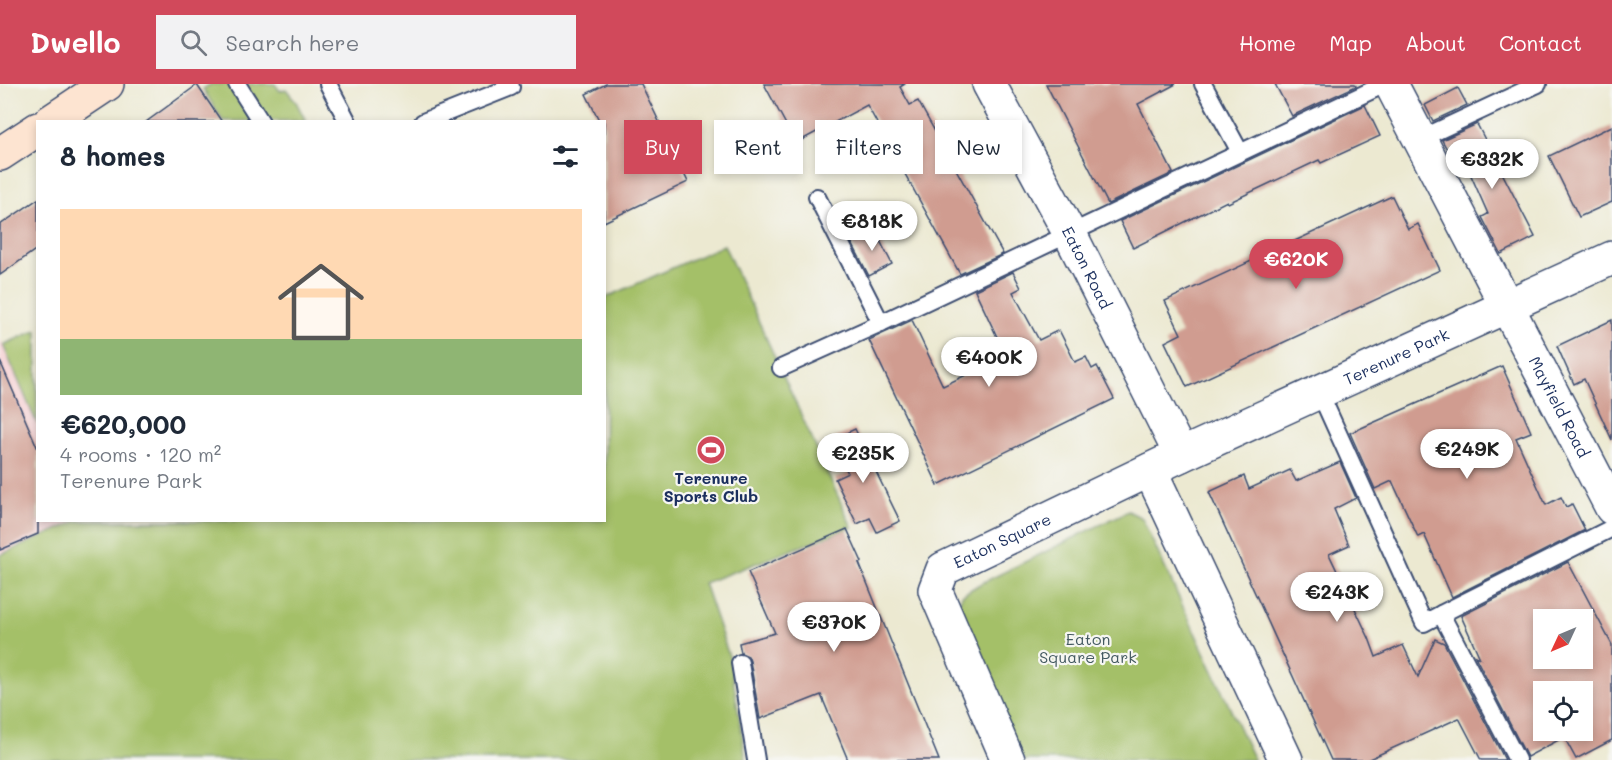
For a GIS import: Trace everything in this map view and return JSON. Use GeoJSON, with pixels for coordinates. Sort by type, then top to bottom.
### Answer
{"type":"FeatureCollection","features":[{"type":"Feature","properties":{"kind":"main road"},"geometry":{"type":"LineString","coordinates":[[53,120],[107,84]]}},
{"type":"Feature","properties":{"kind":"main road"},"geometry":{"type":"LineString","coordinates":[[0,153],[36,130]]}},
{"type":"Feature","properties":{"kind":"street","name":"Eaton Road"},"geometry":{"type":"LineString","coordinates":[[989,84],[1070,234],[1181,455]]}},
{"type":"Feature","properties":{"kind":"street","name":"Mayfield Road"},"geometry":{"type":"LineString","coordinates":[[1391,84],[1507,307],[1609,493]]}},
{"type":"Feature","properties":{"kind":"street","name":"Terenure Park"},"geometry":{"type":"LineString","coordinates":[[1181,455],[1612,258]]}},
{"type":"Feature","properties":{"kind":"street","name":"Eaton Square"},"geometry":{"type":"LineString","coordinates":[[1008,760],[935,590],[943,569],[1181,455]]}},
{"type":"Feature","properties":{"kind":"street"},"geometry":{"type":"LineString","coordinates":[[1150,470],[1286,760]]}},
{"type":"Feature","properties":{"kind":"lane"},"geometry":{"type":"LineString","coordinates":[[237,84],[260,120]]}},
{"type":"Feature","properties":{"kind":"lane"},"geometry":{"type":"LineString","coordinates":[[328,84],[347,120]]}},
{"type":"Feature","properties":{"kind":"lane"},"geometry":{"type":"LineString","coordinates":[[1203,84],[1240,152]]}},
{"type":"Feature","properties":{"kind":"lane"},"geometry":{"type":"LineString","coordinates":[[781,368],[881,323],[1385,84]]}},
{"type":"Feature","properties":{"kind":"lane"},"geometry":{"type":"LineString","coordinates":[[1420,139],[1538,84]]}},
{"type":"Feature","properties":{"kind":"lane"},"geometry":{"type":"LineString","coordinates":[[428,120],[510,87]]}},
{"type":"Feature","properties":{"kind":"lane"},"geometry":{"type":"LineString","coordinates":[[817,197],[881,323]]}},
{"type":"Feature","properties":{"kind":"lane"},"geometry":{"type":"LineString","coordinates":[[1319,391],[1424,623],[1612,528]]}},
{"type":"Feature","properties":{"kind":"lane"},"geometry":{"type":"LineString","coordinates":[[1441,614],[1516,760]]}},
{"type":"Feature","properties":{"kind":"lane"},"geometry":{"type":"LineString","coordinates":[[740,663],[756,760]]}},
{"type":"Feature","properties":{"kind":"shaded area"},"geometry":{"type":"Polygon","coordinates":[[[0,339],[36,422],[36,522],[75,522],[0,555],[0,339]]]}},
{"type":"Feature","properties":{"kind":"green space"},"geometry":{"type":"Polygon","coordinates":[[[211,84],[275,84],[280,91],[286,89],[305,120],[222,120],[203,89],[211,84]]]}},
{"type":"Feature","properties":{"kind":"green space","name":"Terenure Sports Club"},"geometry":{"type":"Polygon","coordinates":[[[724,245],[852,527],[704,583],[730,659],[746,760],[0,760],[0,555],[75,522],[606,522],[606,298],[724,245]]]}},
{"type":"Feature","properties":{"kind":"green space"},"geometry":{"type":"Polygon","coordinates":[[[36,330],[36,422],[3,345],[36,330]]]}},
{"type":"Feature","properties":{"kind":"green space","name":"Eaton Square Park"},"geometry":{"type":"Polygon","coordinates":[[[1128,511],[1142,518],[1254,760],[1023,760],[957,609],[962,595],[1128,511]]]}},
{"type":"Feature","properties":{"kind":"building"},"geometry":{"type":"Polygon","coordinates":[[[606,84],[641,84],[658,120],[624,120],[624,174],[684,174],[688,182],[606,221],[606,120],[599,120],[586,94],[606,84]]]}},
{"type":"Feature","properties":{"kind":"building"},"geometry":{"type":"Polygon","coordinates":[[[764,84],[905,84],[900,87],[910,105],[918,101],[935,132],[935,174],[959,174],[1003,254],[960,274],[905,174],[923,174],[923,120],[875,120],[867,105],[839,120],[815,120],[815,133],[803,139],[803,120],[784,120],[764,84]]]}},
{"type":"Feature","properties":{"kind":"building"},"geometry":{"type":"Polygon","coordinates":[[[1046,84],[1176,84],[1138,104],[1173,173],[1108,204],[1046,84]]]}},
{"type":"Feature","properties":{"kind":"building"},"geometry":{"type":"Polygon","coordinates":[[[1275,84],[1355,84],[1356,86],[1292,116],[1275,84]]]}},
{"type":"Feature","properties":{"kind":"building"},"geometry":{"type":"Polygon","coordinates":[[[197,85],[221,120],[149,120],[197,85]]]}},
{"type":"Feature","properties":{"kind":"building"},"geometry":{"type":"Polygon","coordinates":[[[1458,88],[1467,105],[1433,121],[1425,105],[1458,88]]]}},
{"type":"Feature","properties":{"kind":"building"},"geometry":{"type":"Polygon","coordinates":[[[1365,105],[1380,136],[1321,163],[1319,160],[1228,203],[1227,201],[1133,248],[1120,221],[1365,105]]]}},
{"type":"Feature","properties":{"kind":"building"},"geometry":{"type":"Polygon","coordinates":[[[1477,124],[1535,237],[1501,254],[1482,217],[1488,214],[1458,146],[1448,151],[1442,140],[1477,124]]]}},
{"type":"Feature","properties":{"kind":"building"},"geometry":{"type":"Polygon","coordinates":[[[1612,126],[1612,202],[1579,217],[1549,156],[1612,126]]]}},
{"type":"Feature","properties":{"kind":"building"},"geometry":{"type":"Polygon","coordinates":[[[1392,196],[1408,229],[1418,224],[1440,270],[1187,387],[1165,342],[1181,334],[1165,301],[1392,196]]]}},
{"type":"Feature","properties":{"kind":"building"},"geometry":{"type":"Polygon","coordinates":[[[36,200],[36,249],[0,275],[0,225],[36,200]]]}},
{"type":"Feature","properties":{"kind":"building"},"geometry":{"type":"Polygon","coordinates":[[[874,229],[892,264],[869,276],[851,241],[874,229]]]}},
{"type":"Feature","properties":{"kind":"building"},"geometry":{"type":"Polygon","coordinates":[[[1013,272],[1021,288],[1013,292],[1039,340],[1059,330],[1075,362],[1086,357],[1092,369],[1097,366],[1114,399],[938,485],[869,340],[912,320],[943,386],[1006,356],[975,290],[1013,272]]]}},
{"type":"Feature","properties":{"kind":"building"},"geometry":{"type":"Polygon","coordinates":[[[1612,320],[1612,440],[1584,379],[1574,384],[1557,346],[1612,320]]]}},
{"type":"Feature","properties":{"kind":"building"},"geometry":{"type":"Polygon","coordinates":[[[0,361],[36,444],[38,534],[0,550],[0,361]]]}},
{"type":"Feature","properties":{"kind":"building"},"geometry":{"type":"Polygon","coordinates":[[[1502,366],[1531,432],[1516,438],[1546,505],[1561,497],[1566,507],[1572,504],[1585,530],[1452,597],[1424,534],[1418,537],[1392,481],[1375,489],[1350,433],[1502,366]]]}},
{"type":"Feature","properties":{"kind":"building"},"geometry":{"type":"Polygon","coordinates":[[[855,429],[900,521],[877,532],[870,518],[857,524],[835,479],[848,473],[831,440],[855,429]]]}},
{"type":"Feature","properties":{"kind":"building"},"geometry":{"type":"Polygon","coordinates":[[[1340,462],[1356,498],[1334,509],[1349,545],[1329,554],[1376,657],[1403,645],[1418,677],[1435,639],[1444,643],[1505,760],[1481,760],[1459,718],[1367,760],[1331,760],[1209,492],[1244,476],[1249,489],[1290,470],[1296,481],[1340,462]]]}},
{"type":"Feature","properties":{"kind":"building"},"geometry":{"type":"Polygon","coordinates":[[[847,529],[939,760],[848,760],[821,695],[760,719],[750,661],[748,656],[741,653],[739,643],[775,633],[748,572],[847,529]]]}},
{"type":"Feature","properties":{"kind":"building"},"geometry":{"type":"Polygon","coordinates":[[[1568,562],[1593,609],[1533,609],[1533,669],[1593,669],[1593,609],[1612,645],[1612,740],[1576,759],[1566,741],[1593,741],[1593,681],[1533,681],[1533,741],[1557,741],[1527,757],[1475,656],[1480,658],[1461,616],[1568,562]]]}},
{"type":"Feature","properties":{"kind":"place","name":"Terenure Sports Club"},"geometry":{"type":"Point","coordinates":[711,450]}}]}
